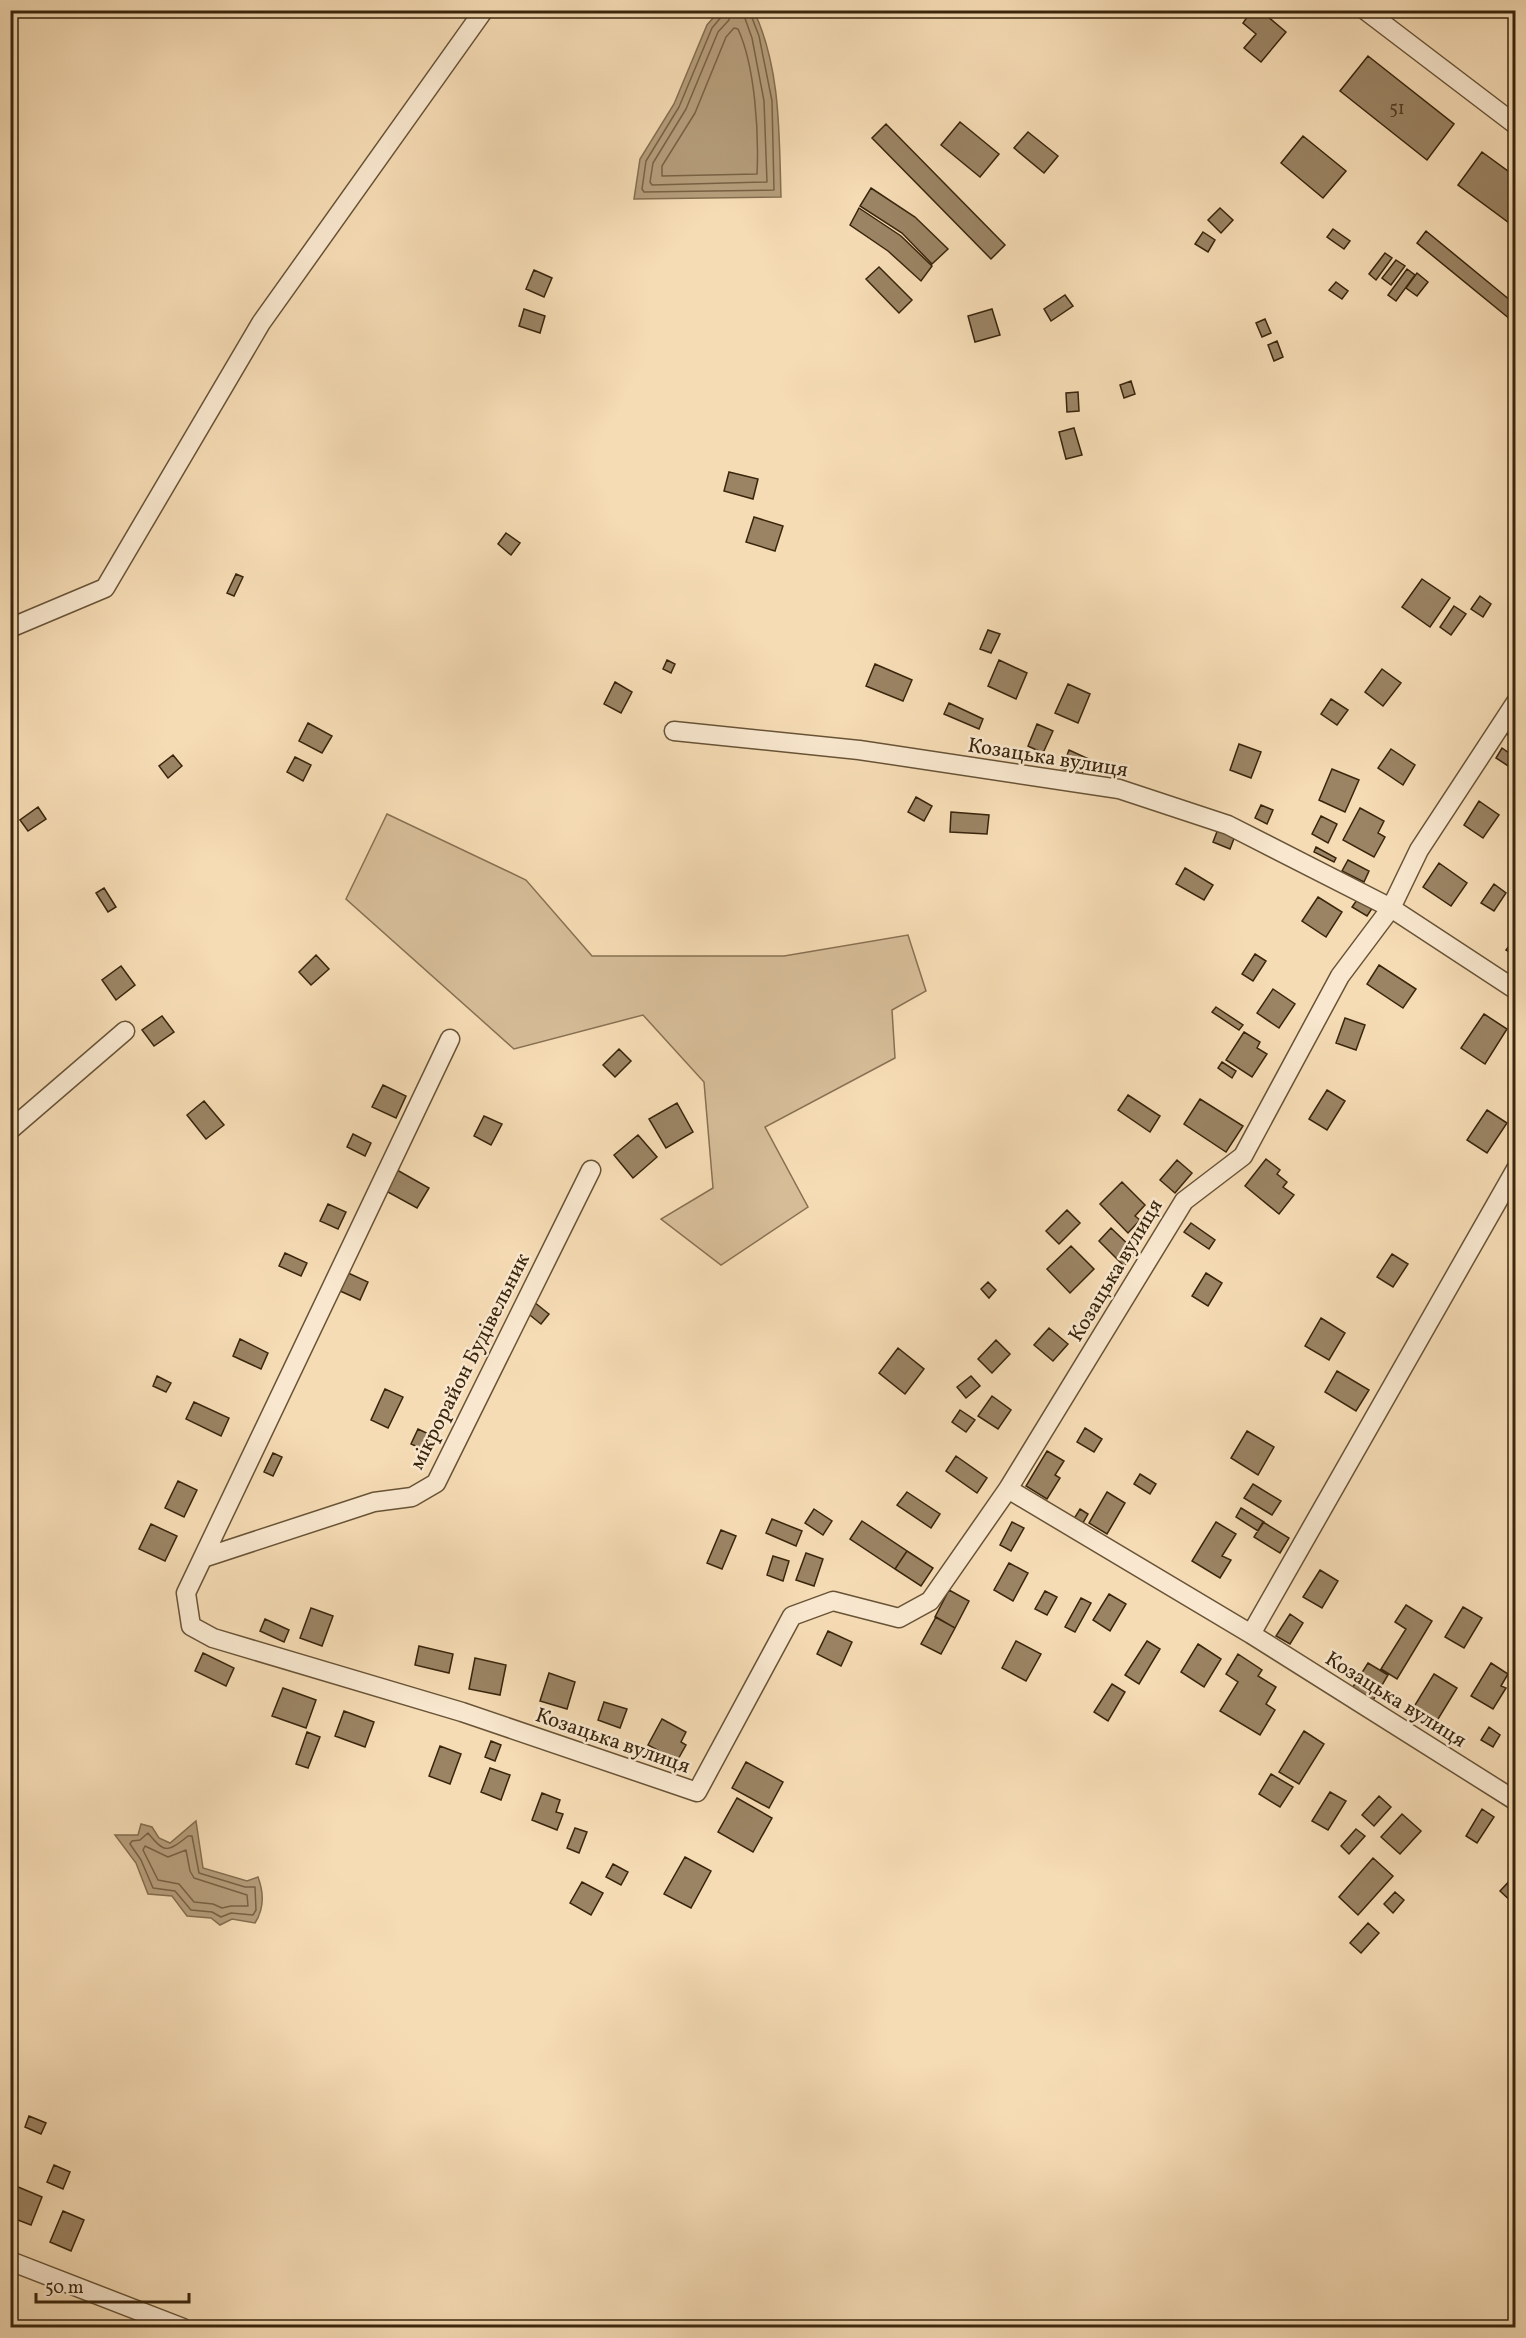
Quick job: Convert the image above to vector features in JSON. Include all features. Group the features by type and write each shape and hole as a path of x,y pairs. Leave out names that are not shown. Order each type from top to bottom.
{"street":[{"path":"10,628 105,588 261,323 484,10"},
{"path":"1365,10 1515,125"},
{"name":"Козацька вулиця","path":"203,1558 186,1593 191,1626 213,1638 462,1712 697,1792 792,1616 833,1601 899,1618 930,1601 1008,1489 1184,1201 1243,1156 1340,976 1391,908 1419,850 1515,702"},
{"name":"Козацька вулиця","path":"674,731 859,750 1119,789 1228,825 1391,908 1515,990"},
{"path":"10,1130 125,1031"},
{"path":"203,1558 450,1039"},
{"name":"мікрорайон Будівельник","path":"203,1558 375,1502 412,1497 436,1483 591,1170"},
{"path":"1251,1634 1515,1170"},
{"name":"Козацька вулиця","path":"1008,1489 1251,1634 1515,1801"},
{"path":"10,2261 183,2328"}],"shaded area":[{"path":"387,814 526,880 592,956 784,956 908,935 926,991 892,1010 895,1058 765,1127 808,1207 721,1265 661,1219 713,1188 704,1082 643,1015 514,1049 346,899"}],"water":[{"path":"719,11 754,11 763,33 777,102 781,197 634,199 640,159 674,104 707,25"},
{"path":"196,1821 203,1868 247,1881 258,1877 262,1901 255,1923 232,1919 220,1925 211,1918 187,1916 172,1896 148,1894 136,1863 115,1835 138,1835 141,1824 152,1827 159,1838 170,1843"}],"building":[{"path":"1252,10 1260,10 1286,32 1261,62 1244,48 1256,34 1243,23"},
{"path":"1368,56 1454,124 1427,160 1340,91"},
{"path":"960,122 999,154 980,177 941,145"},
{"path":"886,124 1005,245 991,259 872,138"},
{"path":"1028,132 1058,156 1044,173 1014,148"},
{"path":"1303,136 1346,171 1323,198 1281,163"},
{"path":"1482,152 1516,177 1516,228 1458,185"},
{"path":"871,188 915,217 948,249 932,264 902,233 860,206"},
{"path":"859,208 901,236 932,266 921,281 888,251 850,225"},
{"path":"1220,208 1233,220 1221,233 1208,220"},
{"path":"1333,229 1350,241 1344,249 1327,237"},
{"path":"1426,231 1516,305 1516,324 1417,243"},
{"path":"1203,232 1215,240 1208,252 1195,244"},
{"path":"1385,253 1392,258 1376,280 1369,274"},
{"path":"1396,260 1405,266 1391,285 1382,278"},
{"path":"879,267 912,300 899,313 866,279"},
{"path":"1407,269 1415,275 1396,301 1388,295"},
{"path":"534,270 552,278 544,297 526,289"},
{"path":"1417,273 1428,282 1417,296 1406,288"},
{"path":"1336,282 1348,291 1342,299 1329,290"},
{"path":"1065,295 1073,306 1051,321 1044,309"},
{"path":"524,309 545,316 540,333 519,326"},
{"path":"992,309 1000,335 975,342 968,316"},
{"path":"1265,319 1271,333 1262,337 1256,323"},
{"path":"1277,341 1283,357 1274,361 1268,345"},
{"path":"1131,381 1135,394 1124,398 1120,385"},
{"path":"1078,392 1079,411 1067,412 1066,393"},
{"path":"1074,428 1082,455 1066,459 1059,432"},
{"path":"729,472 758,479 753,499 724,491"},
{"path":"754,517 783,526 775,551 746,542"},
{"path":"506,533 520,543 511,555 498,544"},
{"path":"236,574 243,577 234,596 227,593"},
{"path":"1422,579 1450,598 1430,627 1402,607"},
{"path":"1480,596 1491,604 1483,617 1471,609"},
{"path":"1454,606 1466,614 1451,635 1440,627"},
{"path":"988,630 1000,634 991,653 980,649"},
{"path":"667,660 675,664 671,673 663,669"},
{"path":"999,660 1027,673 1016,699 988,686"},
{"path":"875,664 912,680 903,701 866,686"},
{"path":"1382,669 1401,683 1383,706 1365,692"},
{"path":"615,682 632,692 621,713 604,704"},
{"path":"1068,684 1090,694 1078,723 1055,713"},
{"path":"1331,699 1348,710 1337,725 1321,714"},
{"path":"949,703 983,719 979,729 944,714"},
{"path":"1516,715 1516,737 1514,739 1502,731"},
{"path":"308,723 332,736 322,753 299,741"},
{"path":"1037,724 1053,731 1043,753 1028,746"},
{"path":"1239,744 1261,752 1251,778 1230,770"},
{"path":"1502,748 1516,758 1516,771 1496,758"},
{"path":"1391,749 1415,765 1403,785 1378,768"},
{"path":"1069,750 1089,759 1081,776 1062,768"},
{"path":"173,755 182,766 168,778 159,766"},
{"path":"295,757 311,765 303,781 287,772"},
{"path":"1332,769 1359,780 1345,812 1319,800"},
{"path":"916,797 932,806 924,821 908,812"},
{"path":"1479,801 1499,815 1483,838 1464,825"},
{"path":"1261,805 1273,810 1267,824 1255,818"},
{"path":"38,807 46,819 28,831 20,820"},
{"path":"1360,808 1384,821 1378,833 1385,837 1374,857 1343,840"},
{"path":"951,812 989,815 987,834 950,832"},
{"path":"1321,816 1337,824 1328,843 1312,834"},
{"path":"1218,829 1235,836 1230,849 1213,842"},
{"path":"1316,847 1336,858 1334,862 1314,852"},
{"path":"1348,860 1369,871 1364,882 1342,871"},
{"path":"1439,863 1467,883 1451,906 1423,887"},
{"path":"1185,868 1213,885 1204,900 1176,884"},
{"path":"1494,884 1506,893 1494,911 1481,903"},
{"path":"104,888 116,907 108,912 96,893"},
{"path":"1318,897 1342,912 1326,937 1302,921"},
{"path":"1359,897 1373,907 1367,916 1352,907"},
{"path":"1516,937 1516,956 1506,950"},
{"path":"1255,954 1266,961 1253,981 1242,974"},
{"path":"316,955 329,969 311,985 299,972"},
{"path":"1379,965 1416,989 1403,1008 1367,984"},
{"path":"121,966 135,985 116,1000 102,980"},
{"path":"1273,989 1295,1004 1279,1028 1257,1013"},
{"path":"1216,1007 1243,1025 1239,1030 1212,1012"},
{"path":"1484,1014 1507,1029 1485,1064 1461,1048"},
{"path":"162,1016 174,1032 154,1046 142,1030"},
{"path":"1345,1018 1365,1025 1356,1050 1336,1043"},
{"path":"1244,1032 1260,1042 1257,1048 1267,1054 1252,1077 1226,1060"},
{"path":"619,1049 631,1061 615,1077 603,1065"},
{"path":"1222,1062 1236,1071 1232,1078 1218,1068"},
{"path":"383,1085 406,1096 396,1118 372,1107"},
{"path":"1327,1090 1345,1101 1327,1130 1309,1119"},
{"path":"1128,1095 1160,1116 1150,1132 1118,1110"},
{"path":"1200,1099 1243,1126 1226,1152 1184,1124"},
{"path":"204,1101 224,1125 206,1139 187,1115"},
{"path":"677,1103 693,1132 666,1148 649,1119"},
{"path":"1487,1110 1507,1123 1487,1153 1467,1140"},
{"path":"484,1116 502,1124 491,1145 474,1136"},
{"path":"353,1134 371,1143 365,1156 347,1147"},
{"path":"638,1135 657,1157 633,1178 614,1155"},
{"path":"1266,1159 1280,1170 1277,1174 1287,1182 1283,1187 1294,1195 1279,1214 1245,1186"},
{"path":"1177,1160 1192,1173 1175,1193 1160,1180"},
{"path":"397,1170 429,1188 417,1208 386,1191"},
{"path":"1122,1182 1145,1205 1135,1216 1140,1220 1128,1233 1100,1204"},
{"path":"328,1204 346,1212 338,1229 320,1221"},
{"path":"1067,1210 1080,1223 1059,1244 1046,1231"},
{"path":"1191,1223 1215,1240 1209,1249 1184,1232"},
{"path":"1111,1228 1137,1253 1124,1266 1099,1241"},
{"path":"1071,1246 1094,1269 1070,1293 1047,1269"},
{"path":"285,1253 307,1263 301,1276 279,1266"},
{"path":"1392,1254 1408,1264 1393,1287 1377,1277"},
{"path":"346,1272 368,1282 360,1300 338,1290"},
{"path":"1206,1273 1222,1283 1208,1306 1192,1296"},
{"path":"988,1282 996,1290 989,1298 981,1289"},
{"path":"534,1302 549,1314 541,1324 526,1312"},
{"path":"1321,1318 1345,1333 1329,1360 1305,1346"},
{"path":"1049,1328 1068,1344 1053,1361 1034,1345"},
{"path":"240,1339 268,1353 261,1369 233,1356"},
{"path":"996,1340 1010,1354 992,1373 978,1359"},
{"path":"898,1348 924,1369 905,1394 879,1373"},
{"path":"1337,1371 1369,1390 1356,1411 1325,1392"},
{"path":"157,1376 171,1383 166,1392 153,1386"},
{"path":"971,1376 980,1386 966,1398 957,1387"},
{"path":"385,1389 403,1397 388,1428 371,1420"},
{"path":"992,1396 1011,1410 998,1429 978,1416"},
{"path":"194,1402 229,1418 221,1436 186,1419"},
{"path":"960,1410 975,1420 966,1432 952,1422"},
{"path":"1085,1428 1102,1439 1094,1452 1077,1442"},
{"path":"418,1429 433,1436 426,1451 411,1444"},
{"path":"1247,1431 1274,1447 1258,1475 1231,1458"},
{"path":"1047,1451 1064,1461 1055,1475 1060,1478 1047,1499 1026,1486"},
{"path":"273,1453 282,1457 273,1476 264,1472"},
{"path":"956,1456 987,1478 977,1493 946,1471"},
{"path":"1140,1474 1156,1484 1150,1494 1134,1484"},
{"path":"178,1481 197,1490 184,1517 165,1508"},
{"path":"1253,1484 1281,1501 1272,1515 1244,1498"},
{"path":"907,1492 940,1514 931,1528 897,1505"},
{"path":"1107,1492 1125,1503 1107,1534 1089,1523"},
{"path":"1241,1508 1264,1522 1258,1531 1236,1517"},
{"path":"814,1509 832,1521 823,1535 805,1523"},
{"path":"1080,1509 1088,1514 1080,1528 1072,1522"},
{"path":"772,1519 802,1531 796,1546 766,1533"},
{"path":"862,1521 907,1551 895,1569 850,1539"},
{"path":"1012,1522 1024,1528 1011,1551 1000,1545"},
{"path":"1216,1522 1236,1534 1222,1556 1231,1560 1220,1578 1192,1561"},
{"path":"1263,1522 1289,1538 1280,1553 1254,1537"},
{"path":"151,1524 177,1536 165,1561 139,1549"},
{"path":"721,1530 736,1536 722,1569 707,1563"},
{"path":"907,1551 933,1568 921,1586 895,1569"},
{"path":"806,1553 823,1559 814,1586 796,1580"},
{"path":"773,1556 789,1561 783,1581 767,1575"},
{"path":"1009,1563 1028,1573 1013,1601 994,1590"},
{"path":"1320,1570 1338,1581 1322,1608 1303,1597"},
{"path":"949,1590 969,1601 955,1628 935,1617"},
{"path":"1045,1591 1057,1597 1047,1615 1035,1609"},
{"path":"1109,1594 1126,1604 1110,1631 1093,1620"},
{"path":"1081,1598 1091,1603 1075,1632 1065,1627"},
{"path":"1406,1605 1432,1621 1397,1679 1381,1669 1406,1629 1395,1622"},
{"path":"1463,1607 1482,1618 1464,1648 1445,1637"},
{"path":"311,1608 333,1616 322,1646 300,1638"},
{"path":"1290,1614 1303,1623 1290,1644 1276,1636"},
{"path":"936,1617 955,1628 941,1654 921,1644"},
{"path":"265,1619 289,1630 284,1642 260,1631"},
{"path":"828,1631 852,1642 841,1666 817,1654"},
{"path":"1016,1641 1041,1654 1026,1681 1002,1668"},
{"path":"1147,1641 1160,1649 1139,1684 1125,1675"},
{"path":"1198,1644 1221,1659 1204,1687 1181,1672"},
{"path":"419,1646 453,1654 449,1673 415,1665"},
{"path":"203,1653 234,1668 226,1686 195,1671"},
{"path":"1238,1654 1262,1670 1258,1676 1276,1687 1266,1704 1275,1710 1260,1735 1220,1711 1238,1682 1226,1674"},
{"path":"475,1658 506,1665 500,1695 469,1689"},
{"path":"1368,1663 1388,1675 1372,1702 1351,1690"},
{"path":"1491,1663 1508,1674 1501,1686 1506,1688 1493,1709 1471,1696"},
{"path":"549,1673 575,1682 567,1709 540,1701"},
{"path":"1434,1674 1457,1688 1435,1724 1412,1710"},
{"path":"1112,1684 1125,1692 1108,1721 1094,1712"},
{"path":"283,1688 316,1700 306,1728 272,1716"},
{"path":"604,1702 627,1709 620,1728 598,1720"},
{"path":"344,1711 374,1722 365,1747 335,1736"},
{"path":"662,1719 686,1732 681,1742 686,1745 677,1761 648,1745"},
{"path":"1489,1727 1500,1735 1493,1747 1481,1740"},
{"path":"1304,1731 1324,1744 1299,1784 1279,1772"},
{"path":"307,1732 320,1737 308,1768 296,1764"},
{"path":"491,1741 501,1745 495,1761 485,1757"},
{"path":"440,1746 461,1754 450,1784 429,1776"},
{"path":"746,1762 783,1782 769,1808 732,1788"},
{"path":"490,1768 510,1775 501,1800 481,1792"},
{"path":"1271,1774 1293,1787 1280,1807 1259,1794"},
{"path":"1330,1792 1346,1801 1328,1830 1312,1821"},
{"path":"542,1793 560,1800 556,1812 563,1814 557,1830 532,1820"},
{"path":"1379,1796 1391,1807 1374,1826 1362,1815"},
{"path":"737,1798 772,1818 753,1852 718,1832"},
{"path":"1482,1809 1494,1817 1477,1843 1466,1836"},
{"path":"1402,1814 1421,1831 1400,1854 1381,1837"},
{"path":"575,1828 587,1832 579,1853 567,1848"},
{"path":"1356,1829 1365,1836 1349,1854 1341,1846"},
{"path":"685,1857 711,1871 691,1908 664,1894"},
{"path":"1373,1858 1393,1876 1358,1915 1339,1897"},
{"path":"613,1864 628,1872 621,1885 606,1877"},
{"path":"1516,1874 1516,1904 1515,1905 1500,1891"},
{"path":"582,1882 603,1893 591,1915 570,1903"},
{"path":"1395,1892 1404,1900 1393,1913 1384,1904"},
{"path":"1368,1923 1379,1933 1361,1953 1350,1943"},
{"path":"29,2116 46,2123 41,2134 25,2127"},
{"path":"54,2165 70,2172 63,2189 47,2182"},
{"path":"11,2184 42,2197 31,2225 10,2217"},
{"path":"63,2211 84,2220 71,2251 50,2242"}]}
